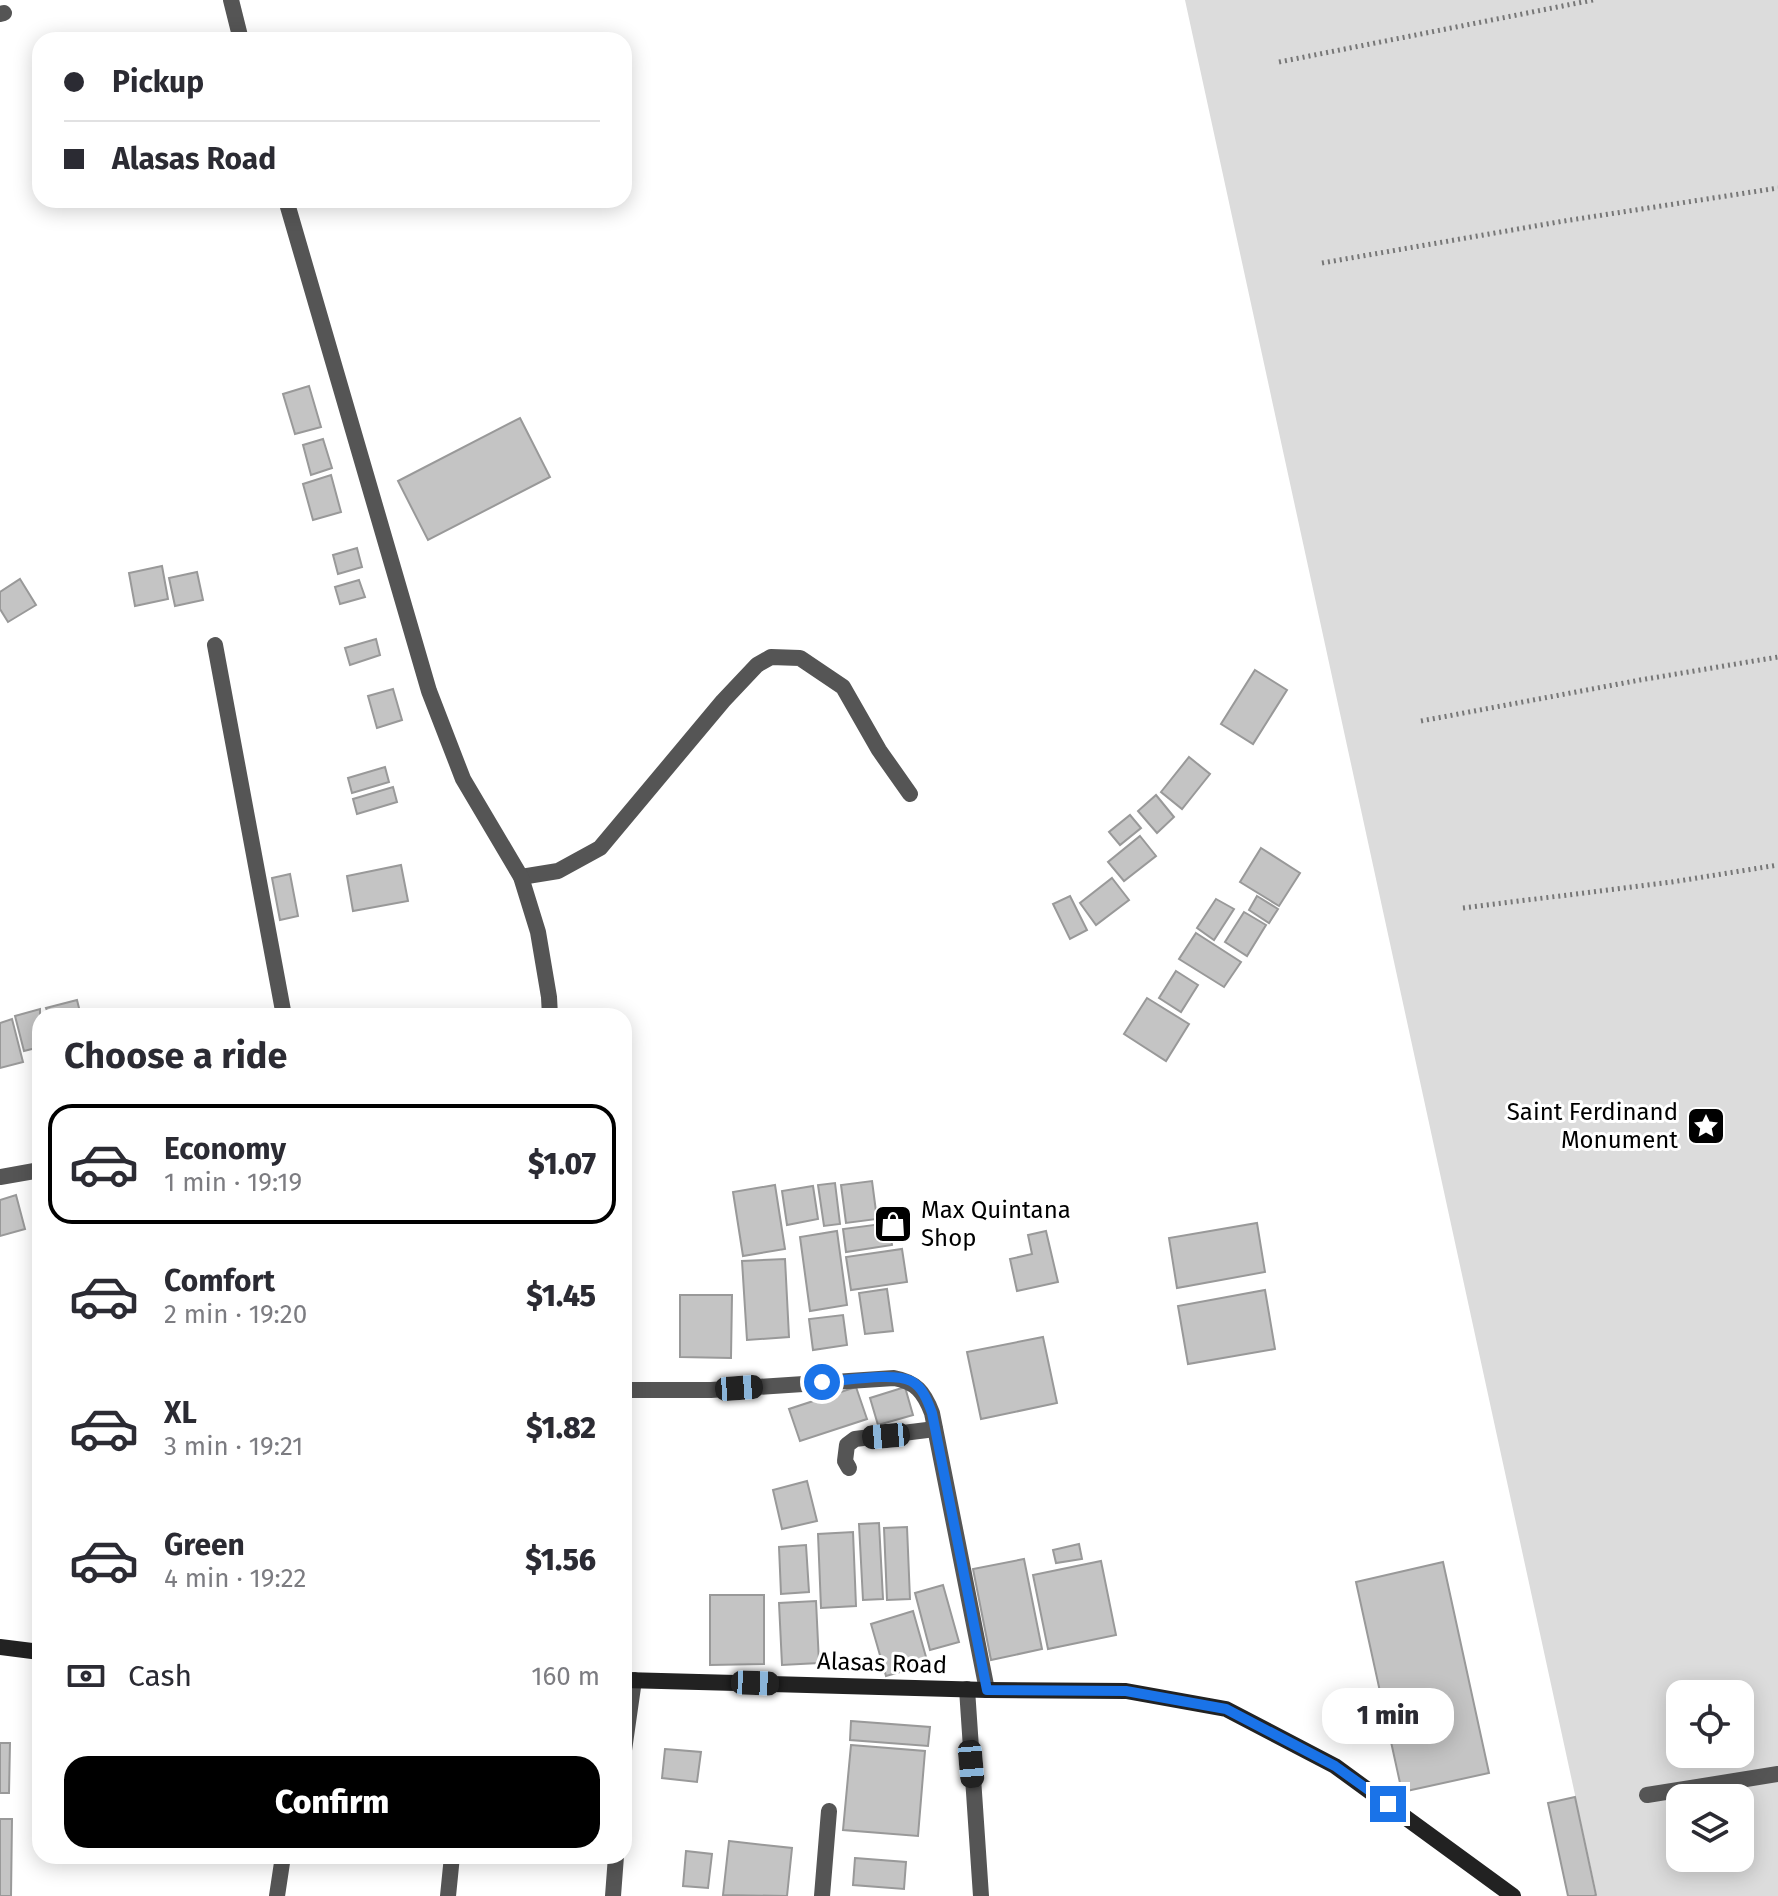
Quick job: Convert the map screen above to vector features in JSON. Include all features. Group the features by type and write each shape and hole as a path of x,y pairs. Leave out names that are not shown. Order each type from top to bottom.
{"street":[{"path":"231,0 239,32"},
{"path":"288,208 429,691 463,779 521,877 538,932 550,1008"},
{"path":"215,645 283,1008"},
{"path":"521,877 558,871 600,848 723,701 757,665 771,657 800,658 843,687 879,750 910,794"},
{"path":"0,1177 32,1171"},
{"path":"632,1390 711,1390 894,1378 912,1382 925,1396 935,1429 987,1690"},
{"path":"849,1468 845,1461 847,1445 855,1439 935,1429"},
{"path":"0,1647 32,1651"},
{"name":"Alasas Road","path":"632,1680 1126,1691 1226,1709 1335,1766 1513,1896"},
{"path":"967,1689 981,1896"},
{"path":"1647,1795 1778,1774"},
{"path":"822,1896 829,1811"},
{"path":"277,1896 282,1864"},
{"path":"448,1896 451,1864"},
{"path":"613,1896 615,1864"}],"path":[{"path":"1279,62 1593,0"},
{"path":"1322,263 1778,188"},
{"path":"1421,721 1778,657"},
{"path":"1463,908 1672,882 1778,865"}],"shaded area":[{"path":"1185,0 1778,0 1778,1896 1597,1896"}],"building":[{"path":"309,386 321,427 295,434 283,394"},
{"path":"520,418 550,477 428,540 398,481"},
{"path":"323,439 332,468 311,475 303,445"},
{"path":"331,475 341,512 313,520 303,484"},
{"path":"357,548 362,567 338,574 333,555"},
{"path":"162,566 168,599 135,606 129,573"},
{"path":"197,572 203,600 175,606 169,578"},
{"path":"20,579 36,605 8,622 0,609 0,592"},
{"path":"359,580 365,597 340,604 335,587"},
{"path":"376,639 380,655 350,665 345,648"},
{"path":"1255,670 1287,690 1253,744 1221,724"},
{"path":"393,689 402,720 377,728 368,696"},
{"path":"1189,757 1210,774 1182,809 1161,792"},
{"path":"385,767 389,782 352,793 348,778"},
{"path":"393,787 397,802 357,814 353,799"},
{"path":"1156,795 1174,817 1157,833 1138,811"},
{"path":"1130,815 1141,828 1120,845 1109,832"},
{"path":"1140,836 1156,856 1124,881 1108,862"},
{"path":"1261,848 1300,873 1279,906 1240,882"},
{"path":"401,865 408,901 353,911 347,876"},
{"path":"290,874 298,916 280,920 272,878"},
{"path":"1112,878 1129,900 1096,925 1080,903"},
{"path":"1070,896 1087,930 1070,939 1053,904"},
{"path":"1257,896 1278,909 1269,923 1249,910"},
{"path":"1216,899 1234,909 1214,940 1197,928"},
{"path":"1244,912 1266,925 1247,956 1225,942"},
{"path":"1196,933 1241,962 1224,987 1179,959"},
{"path":"1176,971 1198,985 1181,1012 1159,998"},
{"path":"1147,998 1189,1024 1166,1061 1124,1034"},
{"path":"77,1000 79,1008 46,1008"},
{"path":"32,1011 32,1049 24,1051 15,1016"},
{"path":"12,1019 23,1062 0,1068 0,1023"},
{"path":"872,1181 877,1219 846,1223 841,1185"},
{"path":"835,1183 840,1224 824,1226 818,1185"},
{"path":"775,1185 785,1249 743,1256 733,1192"},
{"path":"813,1186 818,1219 787,1225 782,1191"},
{"path":"16,1195 25,1229 0,1236 0,1200"},
{"path":"889,1223 892,1245 846,1252 843,1229"},
{"path":"1257,1223 1265,1272 1177,1288 1169,1238"},
{"path":"837,1231 847,1305 810,1311 800,1237"},
{"path":"1046,1231 1058,1282 1017,1291 1010,1259 1032,1254 1028,1235"},
{"path":"902,1249 907,1282 851,1290 846,1257"},
{"path":"785,1259 789,1337 747,1340 742,1261"},
{"path":"887,1289 893,1331 865,1334 859,1293"},
{"path":"1265,1290 1275,1349 1188,1364 1178,1306"},
{"path":"680,1295 732,1295 731,1358 680,1357"},
{"path":"843,1315 847,1345 813,1350 809,1319"},
{"path":"1043,1337 1057,1403 981,1419 967,1352"},
{"path":"856,1387 867,1419 800,1441 789,1409"},
{"path":"905,1387 913,1415 878,1425 870,1398"},
{"path":"807,1481 817,1521 782,1529 773,1490"},
{"path":"879,1523 883,1599 863,1600 859,1524"},
{"path":"907,1527 910,1599 887,1600 884,1528"},
{"path":"853,1532 856,1606 821,1608 818,1534"},
{"path":"1079,1544 1082,1559 1056,1563 1053,1550"},
{"path":"806,1545 809,1592 781,1594 779,1547"},
{"path":"1024,1559 1042,1649 991,1660 973,1569"},
{"path":"1101,1561 1116,1635 1048,1649 1033,1575"},
{"path":"1443,1562 1489,1773 1402,1792 1356,1582"},
{"path":"943,1585 959,1642 930,1650 915,1593"},
{"path":"710,1595 764,1595 764,1664 710,1665"},
{"path":"816,1601 819,1663 782,1665 779,1603"},
{"path":"913,1611 928,1664 886,1676 871,1624"},
{"path":"851,1721 930,1727 928,1746 850,1740"},
{"path":"0,1743 10,1743 9,1793 0,1793"},
{"path":"851,1745 925,1751 918,1836 843,1830"},
{"path":"665,1749 701,1752 697,1782 662,1778"},
{"path":"1575,1797 1594,1896 1568,1896 1548,1803"},
{"path":"0,1819 12,1819 11,1896 0,1896"},
{"path":"729,1841 792,1848 787,1896 723,1895"},
{"path":"686,1851 712,1854 708,1888 683,1886"},
{"path":"855,1858 906,1862 904,1889 853,1885"}],"place":[{"name":"Saint Ferdinand Monument","path":"1706,1126"},
{"name":"Max Quintana Shop","path":"893,1224"}],"route":[{"path":"822,1382 894,1378 912,1382 925,1396 932,1413 987,1690 1126,1691 1226,1709 1335,1766 1388,1804"}]}
